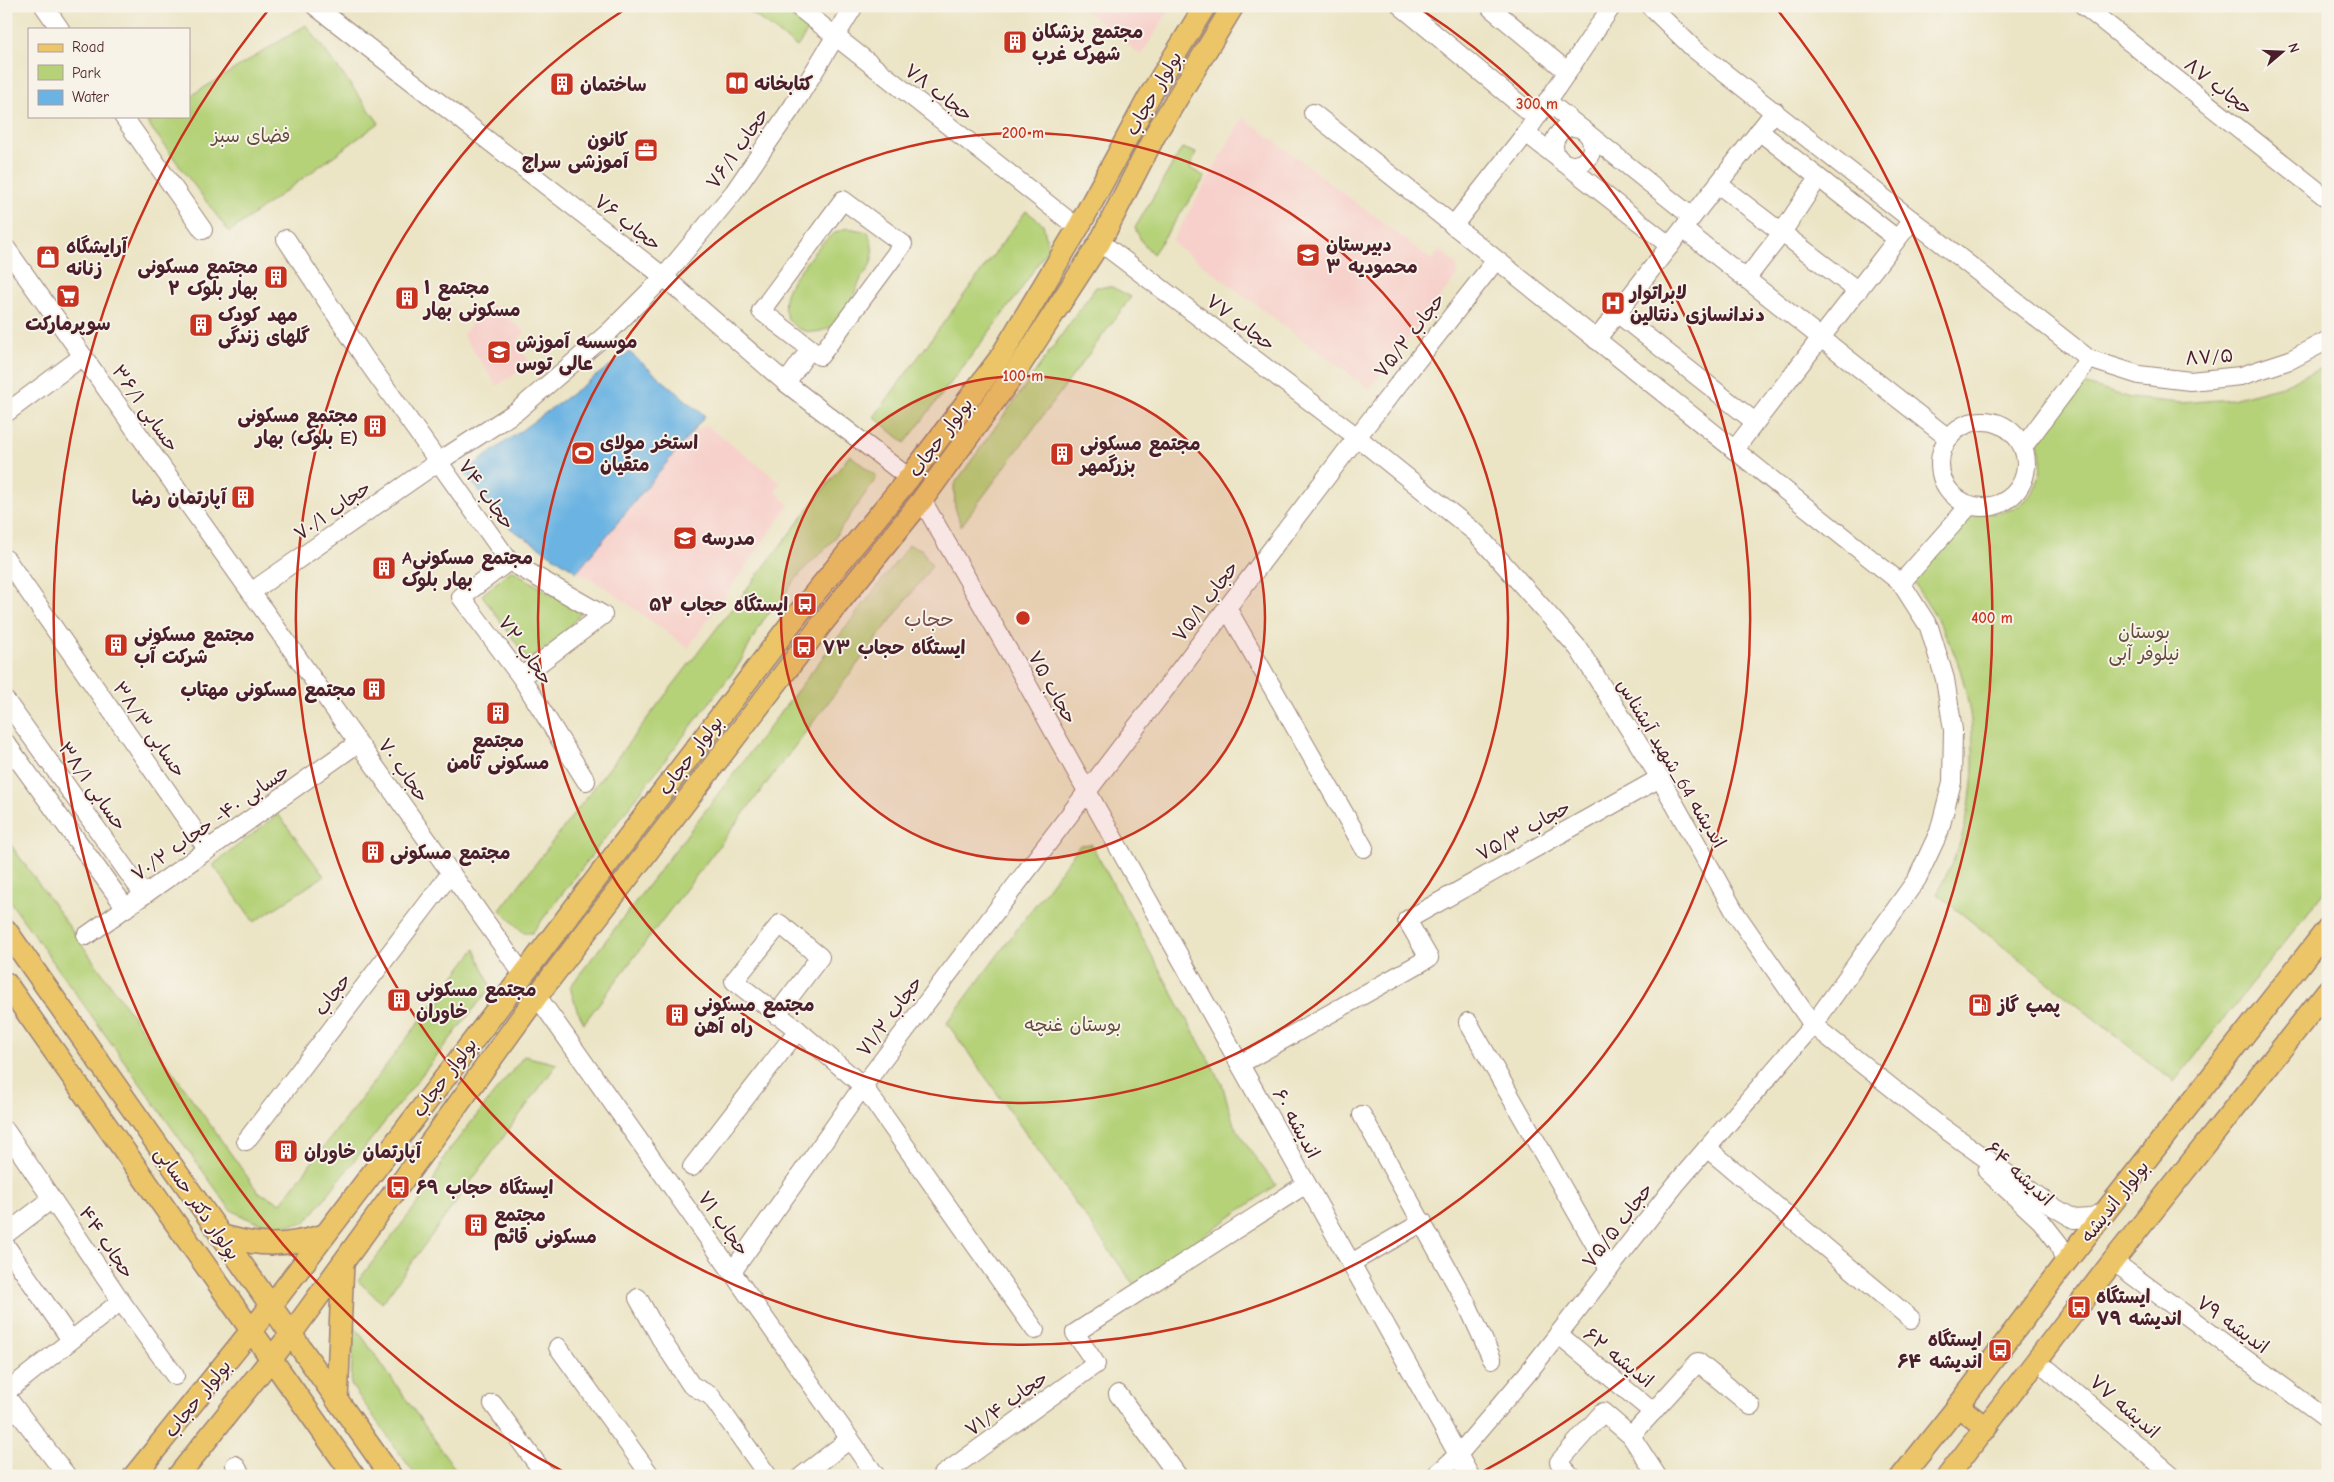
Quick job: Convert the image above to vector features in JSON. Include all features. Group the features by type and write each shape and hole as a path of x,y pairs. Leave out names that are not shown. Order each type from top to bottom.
{"main road":[{"name":"بولوار حجاب","path":"134,1476 271,1306 522,973 802,609 909,478 1000,358 1078,228 1149,98 1205,6"},
{"name":"بولوار حجاب","path":"178,1476 291,1334 537,996 821,625 922,500 1017,370 1100,242 1156,132 1233,6"},
{"path":"802,609 821,625"},
{"name":"بولوار اندیشه","path":"1902,1476 1958,1406 2065,1263 2328,928"},
{"name":"بولوار دکتر حسابی","path":"6,930 337,1401 392,1476"},
{"name":"بولوار دکتر حسابی","path":"6,984 354,1476"},
{"name":"بولوار اندیشه","path":"1948,1476 2113,1261 2328,990"},
{"path":"220,1234 246,1242 272,1245 299,1243 324,1236"},
{"path":"337,1401 343,1263"},
{"path":"1958,1406 1986,1428"}],"street":[{"path":"44,6 59,28"},
{"name":"حجاب ۷۶","path":"315,6 664,277 786,383 909,478"},
{"name":"حجاب ۷۸","path":"797,6 1078,228"},
{"name":"حجاب ۷۶/۱","path":"438,462 517,411 609,332 664,277 734,192 793,106 854,6"},
{"path":"1401,6 1535,117"},
{"path":"1650,6 1694,49 2089,359 2023,447"},
{"name":"حجاب ۸۷","path":"2084,6 2328,199"},
{"path":"1453,226 1526,133 1610,7"},
{"path":"1491,8 1568,72"},
{"path":"1547,102 1587,134 1688,223 1746,279 1948,438"},
{"path":"1596,340 1774,111"},
{"name":"حجاب ۷۵/۵","path":"1313,113 1901,583 1929,627 1944,679 1953,730 1952,782 1939,832 1917,879 1813,1025 1707,1148 1458,1455 1435,1476"},
{"path":"124,118 203,230"},
{"path":"1569,128 1582,130 1587,134 1592,144 1590,156 1586,160 1575,166 1564,163 1559,159 1554,147 1558,134 1569,128"},
{"path":"1759,131 1897,239"},
{"path":"1526,133 1670,246"},
{"path":"1746,279 1781,234 1818,178"},
{"path":"1718,184 1781,234 1858,290"},
{"path":"843,200 902,244 820,356 810,349 761,312 843,200"},
{"path":"1734,450 1912,220"},
{"name":"حجاب ۷۴","path":"286,239 364,357 509,561 603,615 521,678"},
{"name":"حجاب ۷۷","path":"1100,242 1357,437"},
{"name":"حسابی ۳۶/۱","path":"6,248 251,592"},
{"name":"حجاب ۷۵/۲","path":"1357,437 1496,260"},
{"path":"1617,313 1755,422"},
{"name":"۸۷/۵","path":"2089,359 2138,375 2190,381 2241,376 2290,360 2328,340"},
{"path":"786,383 810,349"},
{"path":"6,413 83,356"},
{"path":"1980,420 1997,422 2012,431 2023,447 2027,462 2025,478 2016,494 2002,504 1985,508 1969,506 1954,497 1943,483 1939,467 1942,449 1948,438 1965,424 1980,420"},
{"name":"حجاب ۷۵/۱","path":"1087,791 1357,437"},
{"name":"اندیشه 64_شهید آبشناس","path":"1357,437 1476,533 1578,648 1660,778 1736,914 1813,1025 1935,1122"},
{"name":"حجاب ۷۰/۱","path":"251,592 438,462"},
{"name":"حجاب ۷۵","path":"922,500 1087,791"},
{"path":"1901,583 1969,506"},
{"name":"حسابی ۳۸/۳","path":"6,559 208,850"},
{"name":"حجاب ۷۲","path":"509,561 461,597 521,678 586,781"},
{"name":"حجاب ۷۰","path":"251,592 522,973"},
{"path":"1227,608 1364,848"},
{"name":"حسابی ۳۸/۱","path":"6,701 144,895"},
{"path":"6,742 126,908"},
{"name":"حسابی ۴۰- حجاب ۷۰/۲","path":"86,936 358,743"},
{"name":"حجاب ۷۵/۳","path":"1240,1064 1429,958 1407,920 1660,778"},
{"name":"اندیشه ۶۰","path":"1087,791 1470,1476"},
{"name":"حجاب ۷۱/۲","path":"732,1272 863,1086 1087,791"},
{"name":"حجاب","path":"246,1141 451,873"},
{"path":"776,1015 820,957 780,924 734,981 776,1015 798,1030 863,1086 1035,1330"},
{"name":"حجاب ۷۱","path":"537,996 876,1476"},
{"path":"1468,1022 1609,1269"},
{"path":"692,1167 798,1030"},
{"path":"1362,1115 1468,1304 1492,1359"},
{"path":"1935,1122 2052,1206 2074,1219 2090,1218 2107,1210"},
{"name":"اندیشه ۶۴","path":"1935,1122 2041,1221 2059,1244 2065,1263"},
{"name":"حجاب ۴۴","path":"6,1131 121,1301 175,1376"},
{"path":"1707,1148 1911,1319"},
{"name":"حجاب ۷۱/۴","path":"942,1476 1096,1364 1075,1333 1306,1184"},
{"path":"6,1234 52,1199"},
{"path":"1351,1263 1423,1222"},
{"path":"6,1246 71,1340"},
{"name":"اندیشه ۷۹","path":"2113,1261 2328,1420"},
{"path":"638,1298 661,1339 692,1384 711,1396 768,1476"},
{"path":"67,1476 6,1394 121,1301"},
{"name":"اندیشه ۶۲","path":"1558,1334 1653,1412"},
{"path":"558,1347 652,1476"},
{"path":"1631,1436 1698,1362 1752,1406"},
{"name":"اندیشه ۷۷","path":"2049,1370 2173,1476"},
{"path":"1118,1394 1178,1476"},
{"path":"493,1404 546,1476"},
{"path":"1571,1476 1559,1462 1603,1412 1631,1436 1658,1476"},
{"path":"802,1476 850,1439"}],"shaded area":[{"path":"1080,6 1167,6 1170,9 1141,55"},
{"name":"دبیرستان محمودیه ۳","path":"1243,117 1432,260 1440,250 1456,264 1458,271 1455,278 1369,389 1172,242"},
{"name":"موسسه آموزش عالی توس","path":"488,302 525,332 517,341 530,364 497,386 463,335"},
{"name":"مدرسه","path":"706,425 780,482 776,492 789,505 688,648 606,588 577,572 691,433"}],"green space":[{"path":"742,6 780,6 809,29 797,47"},
{"name":"فضای سبز","path":"306,25 379,123 229,232 147,122 154,118 190,118 190,96"},
{"path":"1182,148 1196,153 1190,168 1205,177 1153,254 1142,242 1135,228"},
{"path":"1026,211 1043,224 1048,248 1018,294 905,443 874,417"},
{"path":"848,228 868,232 872,248 869,267 861,278 849,305 840,318 829,328 817,332 805,331 795,326 787,317 784,305 788,290 798,273 820,246 832,235"},
{"path":"1096,287 1112,287 1131,297 961,526 955,507 954,485"},
{"name":"بوستان نیلوفر آبی","path":"2328,365 2328,887 2174,1082 1937,894 1958,849 1965,826 1972,778 1972,729 1969,705 1952,648 1931,609 1913,582 1973,511 1990,513 2005,511 2019,505 2030,496 2037,484 2041,469 2040,454 2035,437 2080,383 2130,398 2181,403 2232,399 2282,386"},
{"path":"850,455 877,477 830,544 804,569 762,622 739,664 532,933 524,933 500,910"},
{"path":"909,545 921,549 932,566 584,1023 577,1010 570,987"},
{"path":"512,570 581,613 558,640 528,660 482,595"},
{"path":"278,814 324,876 254,922 213,865"},
{"path":"6,838 258,1192 281,1203 475,949 491,987 306,1222 276,1225 257,1222 230,1209 6,896"},
{"name":"بوستان غنچه","path":"1091,844 1222,1084 1234,1125 1251,1152 1276,1185 1134,1285 947,1023 1080,845"},
{"path":"524,1056 557,1064 382,1303 358,1281 431,1186 446,1154"},
{"path":"354,1325 460,1476 416,1476 351,1385"}],"water":[{"name":"استخر مولای متقیان","path":"629,352 705,416 577,572 510,528 464,472"}],"place":[{"name":"مجتمع پزشکان شهرک غرب","path":"1015,42"},
{"name":"کتابخانه","path":"737,83"},
{"name":"ساختمان","path":"562,84"},
{"name":"کانون آموزشی سراج","path":"646,150"},
{"name":"دبیرستان محمودیه ۳","path":"1308,255"},
{"name":"آرایشگاه زنانه","path":"48,257"},
{"name":"مجتمع مسکونی بهار بلوک ۲","path":"276,277"},
{"name":"سوپرمارکت","path":"68,296"},
{"name":"۱ مجتمع مسکونی بهار","path":"407,298"},
{"name":"لابراتوار دندانسازی دنتالین","path":"1613,303"},
{"name":"مهد کودک گلهای زندگی","path":"201,325"},
{"name":"موسسه آموزش عالی توس","path":"499,352"},
{"name":"مجتمع مسکونی بهار (بلوک E)","path":"375,426"},
{"name":"استخر مولای متقیان","path":"583,453"},
{"name":"مجتمع مسکونی بزرگمهر","path":"1062,454"},
{"name":"آپارتمان رضا","path":"243,497"},
{"name":"مدرسه","path":"685,538"},
{"name":"Aمجتمع مسکونی بهار بلوک","path":"384,568"},
{"name":"ایستگاه حجاب ۵۲","path":"805,604"},
{"name":"مجتمع مسکونی شرکت آب","path":"116,645"},
{"name":"ایستگاه حجاب ۷۳","path":"804,647"},
{"name":"مجتمع مسکونی مهتاب","path":"374,689"},
{"name":"مجتمع مسکونی ثامن","path":"498,713"},
{"name":"مجتمع مسکونی","path":"373,852"},
{"name":"مجتمع مسکونی خاوران","path":"399,1000"},
{"name":"پمپ گاز","path":"1980,1005"},
{"name":"مجتمع مسکونی راه آهن","path":"677,1015"},
{"name":"آپارتمان خاوران","path":"286,1151"},
{"name":"ایستگاه حجاب ۶۹","path":"398,1187"},
{"name":"مجتمع مسکونی قائم","path":"476,1225"},
{"name":"ایستگاه اندیشه ۷۹","path":"2079,1307"},
{"name":"ایستگاه اندیشه ۶۴","path":"2000,1350"}],"district":[{"name":"حجاب","path":"929,619"}]}
